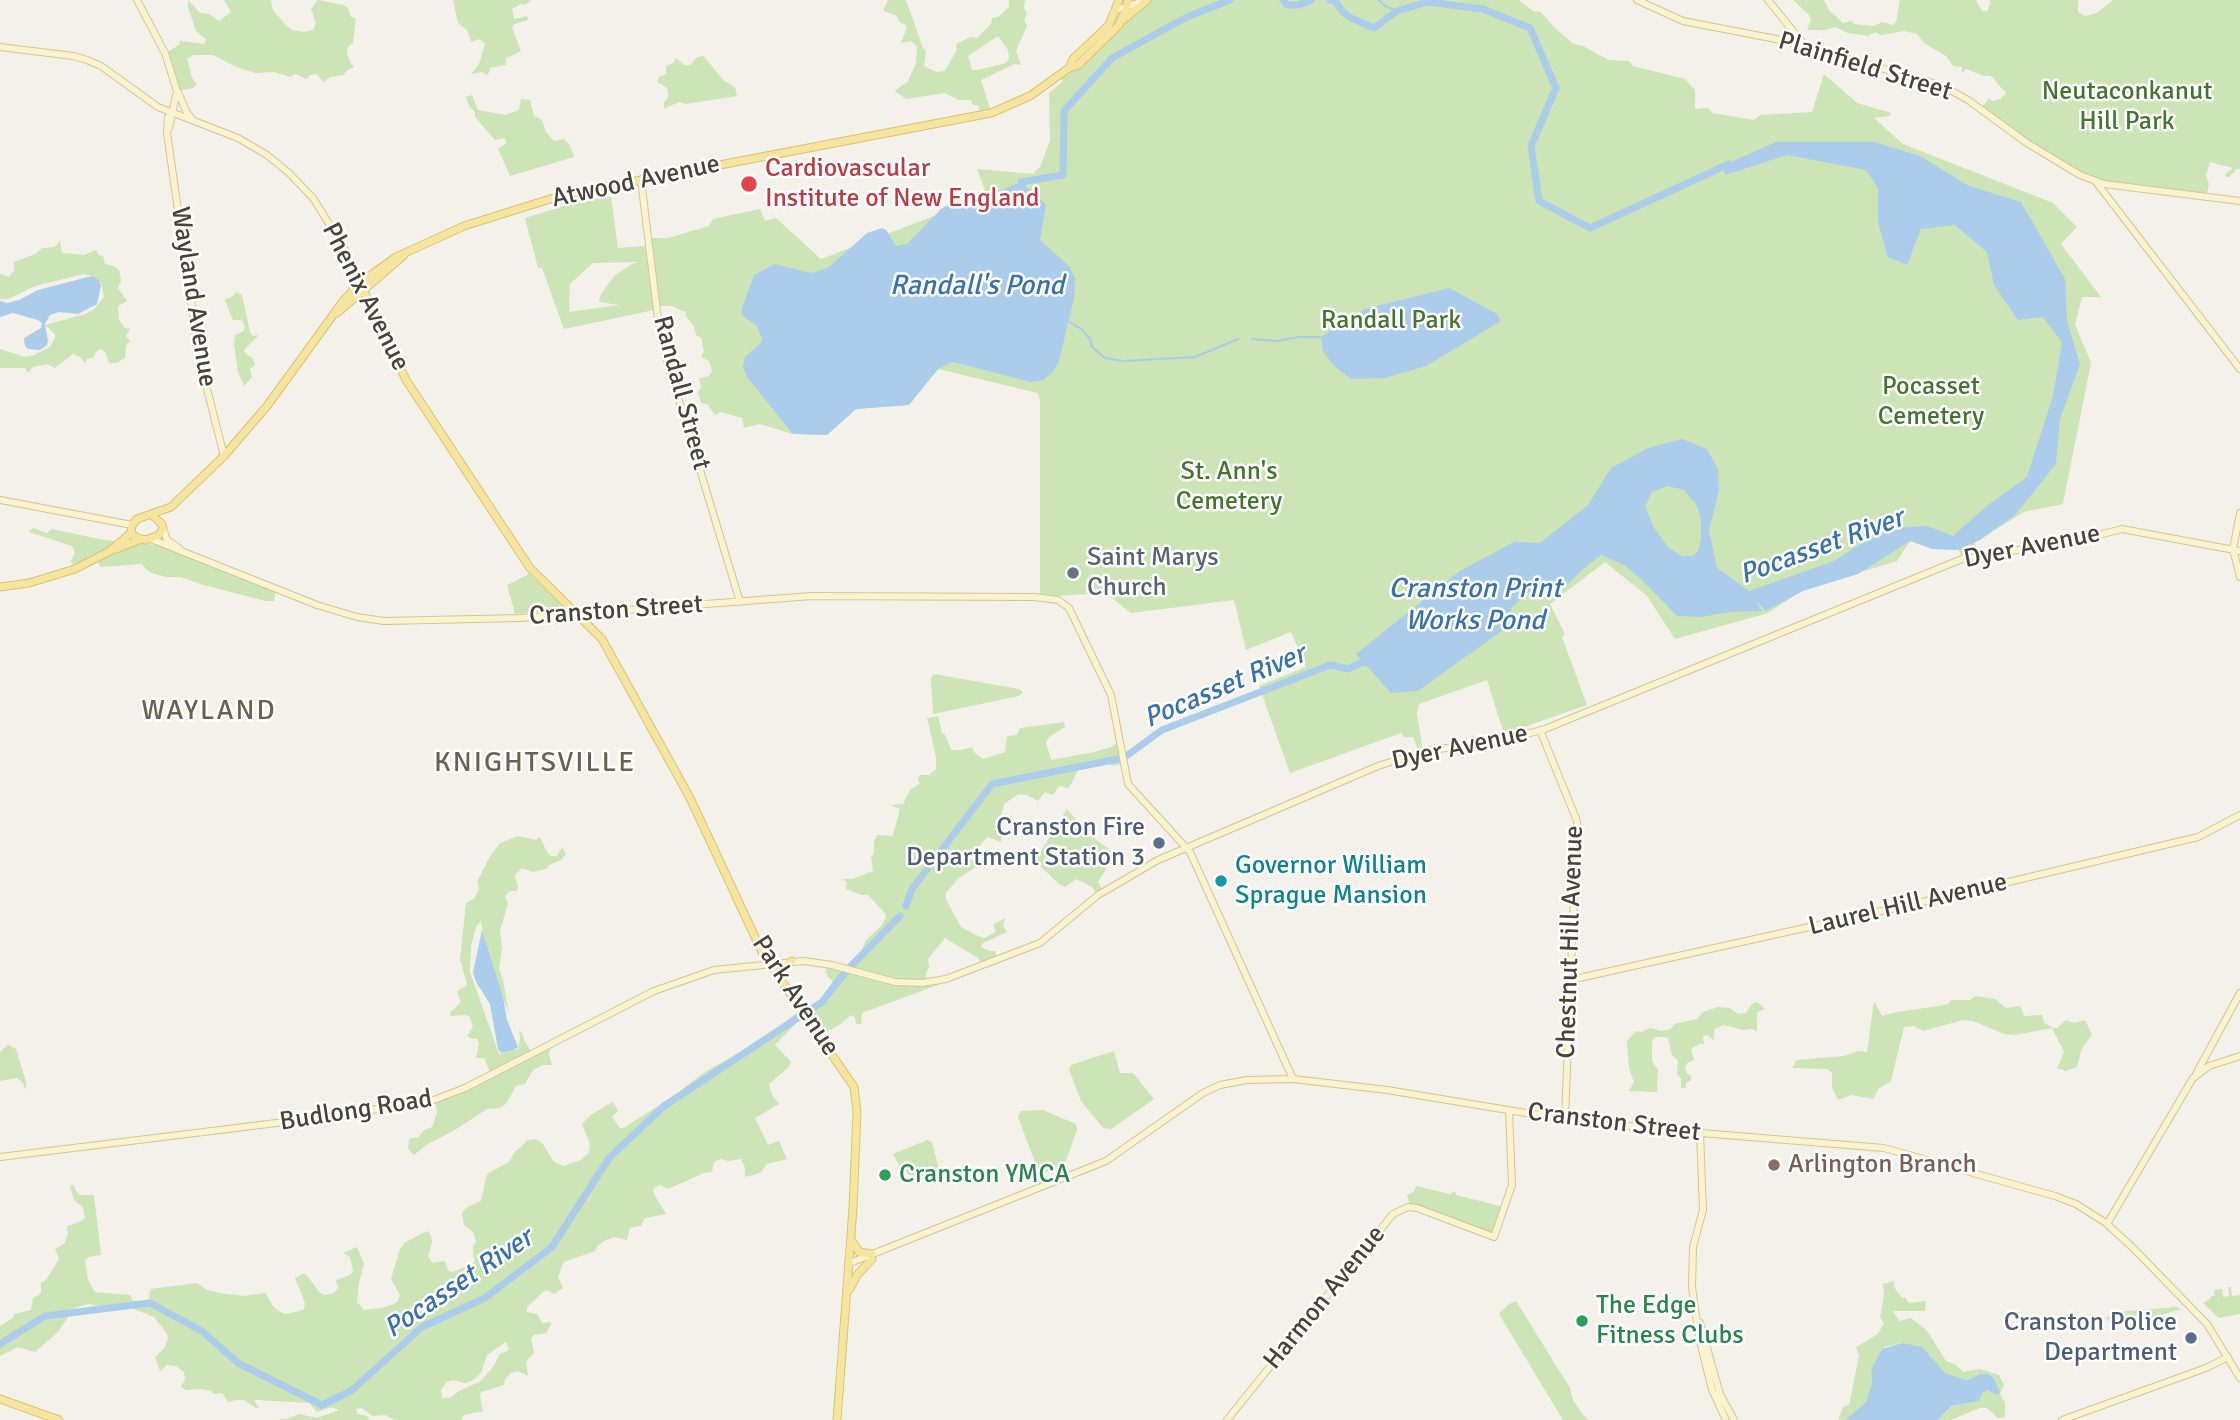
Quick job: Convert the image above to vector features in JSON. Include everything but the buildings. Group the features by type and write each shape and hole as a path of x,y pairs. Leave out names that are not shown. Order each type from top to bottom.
{"main road":[{"path":"137,0 165,53 177,91 193,120"},
{"name":"Atwood Avenue","path":"1069,68 1073,59 1109,25 1119,0"},
{"path":"1136,0 1145,0"},
{"path":"1116,10 1145,0"},
{"path":"1119,25 1145,0"},
{"name":"Plainfield Street","path":"1637,0 1656,11 1692,24 1806,47 1950,90 1968,100 2013,134 2080,175 2095,181 2112,186 2240,201"},
{"path":"1768,0 1806,47"},
{"name":"Atwood Avenue","path":"152,514 171,507 224,456 267,406 336,313 361,286 426,242 464,226 563,195 977,117 1010,106 1078,65 1119,25 1127,4"},
{"name":"Phenix Avenue","path":"0,47 87,60 100,66 158,107 238,138 267,155 289,173 313,198 349,257 394,358 437,429 530,568 577,614"},
{"name":"Wayland Avenue","path":"177,91 169,137 199,357 224,456"},
{"name":"Randall Street","path":"641,180 658,319 667,361 740,602"},
{"path":"2095,181 2240,369"},
{"path":"0,500 132,529 141,539"},
{"name":"Atwood Avenue","path":"162,526 171,507"},
{"path":"2240,513 2236,550 2240,577"},
{"path":"0,587 29,583 63,573 114,549 141,539 150,540 159,535 162,526 152,514 137,519 132,529 114,549"},
{"name":"Cranston Street","path":"162,526 167,540 184,551"},
{"name":"Dyer Avenue","path":"768,963 812,961 895,982 930,982 961,975 1044,940 1108,888 1187,847 1399,758 1435,749 1514,739 1540,730 1962,559 2080,540 2122,529 2236,550"},
{"name":"Cranston Street","path":"150,540 317,605 368,619 480,620 812,596 1034,597 1061,601 1069,608 1111,695 1123,770 1130,788 1187,847"},
{"name":"Park Avenue","path":"577,614 602,639 682,783 768,963 849,1077 856,1097 850,1263 837,1420"},
{"name":"Chestnut Hill Avenue","path":"1540,730 1577,821 1565,1118"},
{"name":"Laurel Hill Avenue","path":"1570,981 2197,837 2240,815"},
{"path":"1187,847 1293,1079"},
{"path":"781,982 782,969 792,961"},
{"name":"Budlong Road","path":"0,1157 317,1118 431,1101 459,1091 670,984 714,971 768,963"},
{"path":"2107,1224 2240,993"},
{"path":"2193,1078 2209,1066 2240,1056"},
{"name":"Cranston Street","path":"850,1263 1106,1161 1203,1093 1220,1085 1247,1080 1293,1079 1387,1090 1565,1118 1700,1133 1890,1149 2055,1196 2076,1204 2107,1224 2188,1303 2207,1324 2240,1378"},
{"name":"Harmon Avenue","path":"1227,1420 1393,1214 1408,1207 1494,1237 1512,1185 1509,1111"},
{"path":"1700,1133 1703,1210 1692,1259 1691,1279 1695,1309 1717,1403 1726,1420"},
{"path":"851,1239 859,1252 874,1255"},
{"path":"846,1296 857,1274 874,1255"},
{"path":"2062,1420 2206,1368 2228,1357"},
{"path":"1709,1365 1723,1401 1734,1420"},
{"path":"0,1399 41,1417 59,1420"}],"green space":[{"path":"188,0 200,13 209,14 219,21 231,12 224,0 271,0 273,10 287,26 292,30 304,32 313,30 316,23 311,9 318,0 343,5 348,8 350,16 356,18 353,43 348,47 347,53 354,67 344,75 330,77 323,82 317,74 306,79 295,74 290,77 274,72 255,73 213,55 194,55 187,58 192,78 197,84 193,88 177,91 165,54 180,44 180,41 203,44 207,40 196,31"},
{"path":"453,0 531,0 512,9 514,19 527,16 528,20 512,27 521,51 506,58 506,65 490,68 488,75 482,72 471,74 479,64 485,44 480,39 471,42 467,30 458,23"},
{"path":"888,0 906,0 926,51 924,66 937,72 945,71 957,50 956,44 971,37 977,38 991,24 992,18 998,17 1009,7 1009,0 1025,0 1024,8 1027,13 1024,20 1027,26 1016,51 1021,65 1014,64 981,80 991,112 982,116 978,105 973,105 971,100 958,100 945,93 906,99 895,91 908,81 916,63 917,46 911,41 901,43 906,25 900,22 896,15 883,11","holes":["998,36 1008,50 1009,58 1006,63 972,70 968,56"]},
{"name":"Randall Park","path":"1146,0 1519,0 1533,11 1541,12 1574,44 1609,60 1629,61 1633,66 1685,79 1695,90 1695,109 1705,108 1712,113 1754,120 1761,115 1812,112 1824,74 1857,103 1891,113 1889,116 1874,118 1903,144 2053,203 2077,227 2061,244 2101,297 2082,297 2075,324 2091,363 2063,504 2024,512 1975,542 1977,556 1963,559 1958,549 1910,541 1897,561 1804,589 1768,613 1675,639 1647,596 1605,562 1550,604 1565,634 1562,637 1587,705 1504,734 1487,680 1419,704 1417,714 1423,752 1419,753 1413,737 1404,737 1401,733 1290,773 1259,686 1306,667 1291,632 1246,650 1234,600 1131,613 1106,593 1040,597 1038,393 938,369 909,405 856,409 827,435 793,434 760,424 744,428 742,418 721,412 715,415 707,404 701,403 698,392 701,387 699,378 709,376 712,371 709,361 701,357 704,351 701,338 696,335 694,326 686,317 686,311 672,306 658,306 654,310 564,329 542,268 538,268 525,218 584,200 611,197 618,248 645,246 647,261 652,261 650,238 668,238 709,226 713,219 760,209 765,221 776,218 821,259 987,196 977,169 1033,174 1040,167 1050,141 1049,93 1063,81 1061,74","holes":["639,262 614,276 600,296 599,302 620,305 569,312 570,284 593,263"]},
{"name":"Neutaconkanut Hill Park","path":"1793,0 1824,0 1829,10 1843,23 1852,21 1854,24 1874,26 1882,22 1893,25 1896,22 1900,0 1976,0 1982,11 1987,11 1991,2 1989,0 2078,0 2078,12 2085,16 2097,13 2113,0 2240,0 2240,169 2226,177 2225,174 2233,168 2210,162 2206,175 2209,184 2206,198 2108,185 2074,172 1981,108 1989,98 1992,101 2000,99 2006,93 1991,76 1966,69 1962,73 1962,67 1953,66 1946,56 1924,43 1917,34 1904,31 1881,35 1875,32 1868,36 1848,33 1835,27 1807,30 1811,20 1809,15"},
{"path":"704,56 723,80 735,87 737,96 686,104 679,102 664,109 664,102 668,98 667,88 657,82 659,77 666,74 666,66 676,58 684,65 690,65 697,57"},
{"path":"472,95 478,110 506,115 519,110 521,99 530,100 534,116 542,120 546,132 554,141 564,139 570,145 574,157 510,176 498,149 506,143 505,138 495,140 475,117 466,97"},
{"path":"60,240 62,253 84,255 96,250 98,255 103,256 105,264 119,270 121,281 118,288 127,301 118,306 119,320 125,328 130,329 126,336 130,341 126,345 125,358 117,363 109,363 106,353 101,349 85,363 73,354 55,368 47,364 33,367 28,373 25,368 0,368 0,349 25,357 50,347 55,334 45,325 85,314 93,310 104,297 101,282 84,274 35,286 8,299 0,299 0,274 9,277 14,271 14,262 35,254 42,248 55,247"},
{"path":"236,292 242,295 250,332 253,336 259,335 243,351 253,359 255,365 250,369 252,377 244,386 238,372 234,344 235,335 244,331 245,327 242,320 233,320 225,300"},
{"path":"33,528 47,533 52,529 104,540 158,545 276,590 274,601 265,601 181,577 151,573 141,564 101,567 97,560 75,569 71,561 75,553 72,546 29,532"},
{"path":"529,574 563,606 561,610 515,614 507,585"},
{"path":"934,674 1019,689 1023,692 1019,696 933,714 931,678"},
{"path":"938,716 942,733 946,736 951,750 972,747 983,759 1005,752 1007,736 1017,735 1020,728 1064,722 1065,727 1046,742 1051,760 1094,752 1120,741 1123,764 1089,766 1078,770 1069,788 1059,786 1053,795 1045,792 1038,801 1019,794 1004,804 999,825 1001,842 987,837 969,858 981,867 974,868 958,879 946,893 946,899 961,927 978,936 984,938 996,932 993,925 1005,918 1003,926 1007,932 983,943 981,947 995,951 998,960 982,966 978,958 945,938 928,959 929,967 926,973 927,981 946,982 862,1013 861,1024 856,1024 855,1017 851,1015 838,1026 819,1035 804,1018 797,1022 775,1045 791,1062 788,1068 769,1084 772,1095 779,1104 755,1118 768,1145 779,1141 787,1159 767,1164 760,1173 745,1177 741,1159 721,1159 714,1162 712,1172 668,1189 660,1185 654,1188 653,1192 666,1214 645,1218 641,1226 630,1228 627,1240 614,1237 598,1245 595,1251 564,1262 558,1277 563,1288 554,1294 547,1290 543,1292 527,1307 527,1312 537,1314 542,1323 551,1322 546,1333 531,1338 534,1353 526,1362 528,1376 518,1371 511,1373 505,1379 504,1385 481,1392 483,1411 464,1415 461,1420 395,1420 385,1415 373,1416 361,1408 356,1409 357,1414 367,1416 370,1420 281,1420 279,1419 299,1414 317,1418 339,1410 331,1407 317,1412 309,1403 256,1400 254,1401 259,1408 256,1408 244,1400 228,1402 222,1393 214,1394 201,1389 185,1390 181,1386 185,1380 184,1372 176,1366 167,1365 160,1371 155,1357 165,1347 167,1334 154,1317 129,1307 118,1310 89,1304 74,1308 58,1332 35,1352 18,1347 0,1356 0,1326 13,1318 14,1314 31,1310 33,1298 41,1292 41,1283 46,1280 59,1259 55,1249 64,1244 68,1234 67,1226 85,1218 83,1208 74,1200 70,1186 74,1185 80,1195 94,1195 101,1255 88,1257 85,1261 88,1280 95,1292 130,1295 132,1300 139,1302 149,1299 150,1289 197,1283 207,1290 220,1293 245,1296 265,1293 279,1311 285,1314 300,1311 304,1309 305,1303 295,1278 305,1273 320,1293 334,1293 338,1288 336,1280 353,1272 350,1257 343,1253 357,1247 364,1264 357,1302 364,1310 380,1308 398,1301 400,1295 391,1279 400,1249 404,1243 427,1231 431,1235 428,1256 432,1263 444,1261 448,1271 453,1272 474,1263 474,1233 464,1225 462,1213 481,1201 487,1174 509,1162 528,1140 536,1139 543,1144 553,1161 563,1166 581,1160 589,1153 590,1144 582,1124 592,1114 613,1102 618,1111 612,1117 620,1128 623,1128 671,1098 706,1071 758,1043 800,1010 811,1005 819,1006 833,981 827,976 827,972 825,974 827,966 853,972 866,940 882,925 886,917 868,895 846,889 847,882 842,879 852,879 873,871 871,857 874,854 877,835 893,836 900,809 891,805 903,804 911,789 920,784 920,775 929,775 936,769 927,718","holes":["506,1342 509,1350 500,1354 481,1381 451,1397 442,1398 441,1390 447,1382 453,1380 465,1383 473,1380 481,1373 487,1355"]},
{"path":"1067,809 1090,835 1115,854 1098,882 1103,891 1098,895 1092,887 1076,879 1065,887 1059,884 1035,861"},
{"path":"518,836 536,840 540,837 551,856 557,856 562,847 566,854 546,869 533,872 522,868 515,875 518,888 505,896 508,904 500,930 502,947 499,969 509,1014 485,949 481,921 477,925 471,946 470,972 499,1054 518,1049 519,1030 532,1054 551,1045 549,1054 552,1065 543,1065 533,1070 525,1084 516,1086 506,1104 500,1108 487,1109 414,1155 408,1149 409,1139 419,1137 424,1130 432,1127 437,1112 435,1101 491,1075 484,1058 476,1058 479,1044 477,1038 467,1036 473,1027 470,1017 451,1016 450,1013 461,1002 457,991 467,985 460,959 466,903 475,898 479,888 477,882 500,843"},
{"path":"1976,996 1995,999 2006,1008 2020,1006 2024,1016 2042,1015 2044,1022 2052,1028 2015,1035 1963,1020 1923,1031 1914,1026 1904,1027 1891,1081 1878,1089 1873,1099 1851,1095 1838,1100 1832,1087 1832,1073 1827,1069 1792,1068 1797,1060 1867,1052 1874,1001 1882,1016 1948,1004 1952,1000 1970,1000"},
{"path":"1757,1002 1765,1009 1757,1012 1757,1032 1724,1025 1714,1029 1714,1040 1707,1035 1703,1036 1704,1044 1691,1049 1694,1060 1687,1063 1685,1068 1691,1076 1686,1088 1681,1088 1681,1079 1677,1074 1678,1061 1672,1055 1668,1038 1656,1037 1652,1041 1652,1061 1658,1070 1657,1092 1629,1091 1634,1082 1629,1068 1627,1041 1636,1031 1650,1028 1662,1031 1671,1029 1674,1024 1697,1019 1703,1012 1718,1007 1730,1008 1738,1014 1746,1013 1752,1004"},
{"path":"2066,1020 2074,1023 2085,1020 2092,1035 2082,1048 2077,1067 2066,1071 2057,1068 2064,1052 2052,1028 2057,1028"},
{"path":"8,1045 16,1049 26,1090 17,1078 0,1081 0,1052"},
{"path":"1114,1051 1120,1073 1133,1073 1154,1099 1111,1129 1103,1128 1081,1101 1069,1069 1071,1065"},
{"path":"1043,1110 1076,1124 1077,1130 1064,1166 1043,1173 1038,1170 1018,1117 1021,1111"},
{"path":"927,1140 932,1142 941,1176 921,1179 912,1177 901,1168 893,1154"},
{"path":"1416,1186 1450,1194 1455,1191 1456,1195 1504,1207 1495,1236 1410,1207 1407,1195 1414,1192"},
{"path":"1894,1281 1894,1287 1909,1303 1926,1301 1925,1311 1893,1311 1899,1321 1911,1318 1927,1331 1946,1361 1963,1372 1980,1369 1999,1375 2004,1385 2000,1394 2005,1403 2005,1417 1998,1418 1987,1408 1980,1408 1950,1420 1937,1420 1953,1406 1979,1401 1982,1393 1988,1390 1980,1374 1967,1380 1945,1373 1930,1355 1902,1343 1884,1347 1871,1370 1872,1383 1866,1402 1845,1420 1838,1420 1843,1407 1849,1405 1859,1356 1856,1347 1878,1334 1884,1323 1880,1317 1883,1284"},
{"path":"2228,1287 2231,1287 2232,1296 2240,1295 2240,1314 2219,1318 2203,1303 2215,1296 2214,1290 2222,1289 2223,1297 2229,1296"},
{"path":"1516,1301 1570,1388 1573,1400 1589,1420 1563,1420 1499,1314"},
{"path":"2176,1307 2181,1309 2152,1318 2109,1321 2106,1318 2117,1312"}],"water":[{"name":"Cranston Print Works Pond","path":"1776,142 1874,142 1920,156 1969,186 2021,202 2065,279 2067,321 2080,364 2060,419 2056,464 2015,515 1980,540 1957,550 1932,549 1910,541 1858,574 1803,591 1766,611 1755,600 1762,611 1730,612 1701,617 1677,616 1624,565 1601,555 1566,586 1549,591 1529,592 1512,607 1507,627 1418,691 1391,693 1356,654 1460,571 1514,542 1540,543 1588,505 1611,468 1648,448 1682,439 1707,449 1718,469 1719,491 1709,530 1717,568 1749,591 1834,561 1862,543 1897,528 1927,526 1953,536 1988,505 2027,477 2053,396 2062,342 2043,317 2018,320 1994,285 1987,252 1955,225 1921,229 1907,265 1888,257 1878,222 1878,188 1866,170 1787,155 1725,175 1722,166","holes":["1668,486 1684,490 1696,504 1701,518 1701,540 1698,551 1693,556 1682,556 1669,548 1654,528 1645,506 1652,492"]},
{"name":"Randall's Pond","path":"1021,182 1046,205 1040,240 1070,267 1075,278 1074,298 1059,361 1052,373 1043,380 1031,382 953,362 938,369 909,405 856,409 827,435 793,434 747,377 743,367 745,357 762,339 757,326 744,317 741,311 754,275 775,264 811,273 821,270 829,267 867,233 882,228 896,246 907,244 948,205 988,196"},
{"path":"92,276 99,280 101,285 97,304 78,314 59,312 50,315 45,324 47,345 40,350 28,349 24,338 41,328 42,323 13,313 0,317 0,301 7,303 19,300 38,290"},
{"path":"1449,288 1497,314 1501,321 1426,366 1385,378 1351,379 1335,367 1323,351 1321,337 1365,309"},
{"path":"482,930 503,997 507,1020 518,1047 501,1053 490,1004 473,972"},
{"path":"1902,1343 1922,1347 1945,1373 1967,1380 1987,1374 1994,1378 2000,1393 1996,1395 1988,1390 1982,1393 1979,1401 1952,1406 1937,1420 1845,1420 1866,1402 1872,1383 1871,1370 1882,1349"}],"waterway":[{"name":"Pocasset River","path":"1021,182 1063,175 1064,111 1112,58 1187,17 1230,0"},
{"name":"Pocasset River","path":"1283,0 1287,5 1299,5 1311,0"},
{"name":"Pocasset River","path":"1330,0 1335,1 1351,18 1374,28 1397,11 1428,2 1483,9 1530,28 1556,88 1531,146 1539,201 1590,228 1729,164"},
{"path":"1379,0 1397,11"},
{"path":"1068,321 1081,329 1090,339 1092,347 1105,358 1123,361 1195,357 1238,339"},
{"path":"1252,339 1275,341 1321,337"},
{"name":"Pocasset River","path":"1125,757 1162,730 1330,665 1348,669 1370,661"},
{"name":"Pocasset River","path":"906,906 912,889 992,784 1118,759"},
{"name":"Pocasset River","path":"0,1344 45,1316 150,1303 202,1331 238,1363 322,1405 351,1391 422,1327 485,1298 552,1247 609,1158 664,1106 822,1002 847,970 900,916"}],"place":[{"name":"Cardiovascular Institute of New England","path":"749,184"},
{"name":"Saint Marys Church","path":"1073,573"},
{"name":"Cranston Fire Department Station 3","path":"1159,843"},
{"name":"Governor William Sprague Mansion","path":"1221,881"},
{"name":"Arlington Branch","path":"1774,1165"},
{"name":"Cranston YMCA","path":"885,1175"},
{"name":"The Edge Fitness Clubs","path":"1582,1321"},
{"name":"Cranston Police Department","path":"2191,1338"}],"district":[{"name":"WAYLAND","path":"209,712"},
{"name":"KNIGHTSVILLE","path":"535,764"}],"park label":[{"name":"Pocasset Cemetery","path":"1931,402"},
{"name":"St. Ann's Cemetery","path":"1229,487"}]}
